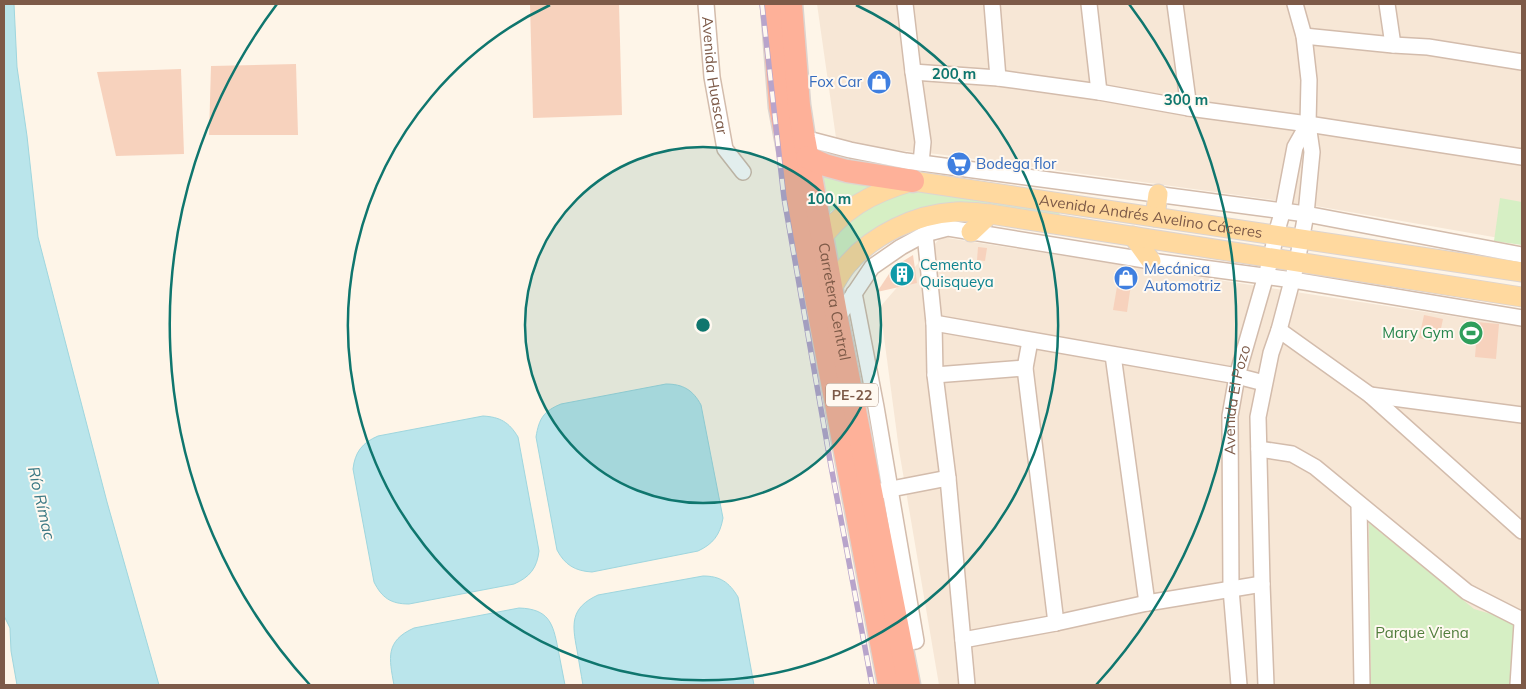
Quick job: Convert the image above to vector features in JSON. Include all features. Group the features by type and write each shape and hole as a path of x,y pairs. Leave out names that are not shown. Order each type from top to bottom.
{"highway":[{"name":"Carretera Central","path":"772,4 780,107 808,259 851,433 881,491 901,643 909,685"},
{"name":"Carretera Central","path":"791,4 799,105 838,319 851,433 890,685"},
{"path":"806,147 826,165 848,171 917,172"}],"main road":[{"name":"Avenida Andrés Avelino Cáceres","path":"808,259 822,237 842,216 864,200 917,172 1069,204 1522,272"},
{"path":"1155,217 1158,194"},
{"path":"1069,204 1065,212 1065,220 1069,226"},
{"name":"Avenida Andrés Avelino Cáceres","path":"832,288 847,265 862,250 886,234 908,222 927,216 956,211 990,214 1133,236 1268,267 1429,283 1522,297"},
{"path":"971,232 990,214"},
{"path":"1133,236 1151,261"},
{"path":"1429,283 1436,278 1438,268 1434,259"}],"street":[{"name":"Avenida Huascar","path":"706,4 712,76 725,149 743,172"},
{"path":"905,4 912,72 923,142 917,172 1158,194 1283,210 1522,255"},
{"path":"992,4 998,78"},
{"path":"1089,4 1099,92"},
{"path":"1175,4 1189,108"},
{"name":"Avenida El Pozo","path":"1266,685 1258,417 1271,353 1279,330 1302,239 1312,152 1308,124 1309,80 1304,36 1295,4"},
{"path":"1387,4 1393,45"},
{"path":"1304,36 1428,47 1522,62"},
{"path":"912,72 998,78 1099,92 1189,108 1522,157"},
{"name":"Avenida El Pozo","path":"1239,685 1231,588 1230,416 1236,376 1283,210 1295,146 1308,124"},
{"path":"838,319 872,267 901,247 925,234 948,228 1151,261 1268,267"},
{"path":"925,234 934,323 935,375 948,478 967,685"},
{"path":"1295,271 1522,318"},
{"path":"854,293 881,491 948,478"},
{"path":"934,323 1113,356 1236,376 1264,383"},
{"path":"1279,330 1370,395 1522,531"},
{"path":"1030,340 1025,368 1056,623"},
{"path":"1113,356 1147,603"},
{"path":"935,375 1025,368"},
{"path":"1370,395 1522,415"},
{"path":"1259,449 1292,454 1315,467 1467,592 1522,622 1518,685"},
{"path":"1359,504 1362,685"},
{"path":"963,640 1056,623 1147,603 1262,584"}],"shaded area":[{"path":"817,4 1522,4 1522,242 1310,205 937,154 837,145"},
{"path":"941,237 1522,327 1522,685 939,685 899,450 880,307"}],"green space":[{"path":"822,172 883,182 853,197 829,213"},
{"path":"920,187 1060,210 1059,218 962,206 838,264 833,234 869,201"},
{"path":"1500,198 1522,202 1522,245 1494,241"},
{"name":"Parque Viena","path":"1369,523 1474,609 1518,622 1511,685 1371,685"}],"water":[{"name":"Río Rímac","path":"4,4 14,4 17,67 38,237 107,502 159,685 17,685 11,651 10,628 4,616"},
{"path":"666,384 678,385 687,389 695,395 701,405 723,518 718,534 712,542 698,551 592,572 576,569 563,560 557,550 536,437 541,420 550,409 561,404"},
{"path":"483,416 504,421 518,437 539,551 532,571 514,584 409,604 397,603 388,599 380,592 374,582 353,469 360,449 378,436"},
{"path":"703,576 714,577 724,581 738,597 754,685 583,685 574,632 575,618 582,605 598,595"},
{"path":"519,608 537,611 548,619 554,632 565,685 394,685 390,659 391,651 398,639 405,633 414,628"}],"building":[{"path":"530,4 619,4 622,115 533,118"},
{"path":"296,64 298,135 209,135 211,66"},
{"path":"181,69 184,154 116,156 97,72"},
{"path":"978,247 987,248 985,261 977,260"},
{"name":"Cemento Quisqueya","path":"913,255 917,283 877,292 891,271"},
{"path":"1120,269 1133,271 1127,312 1113,310"},
{"path":"1424,315 1443,319 1438,342 1419,338"},
{"path":"1466,321 1499,324 1496,359 1475,357 1476,344 1464,343"}],"railway":[{"path":"762,4 784,198 872,685"}],"place":[{"name":"Fox Car","path":"879,82"},
{"name":"Bodega flor","path":"959,164"},
{"name":"Cemento Quisqueya","path":"902,274"},
{"name":"Mecánica Automotriz","path":"1126,278"},
{"name":"Mary Gym","path":"1471,333"}]}
